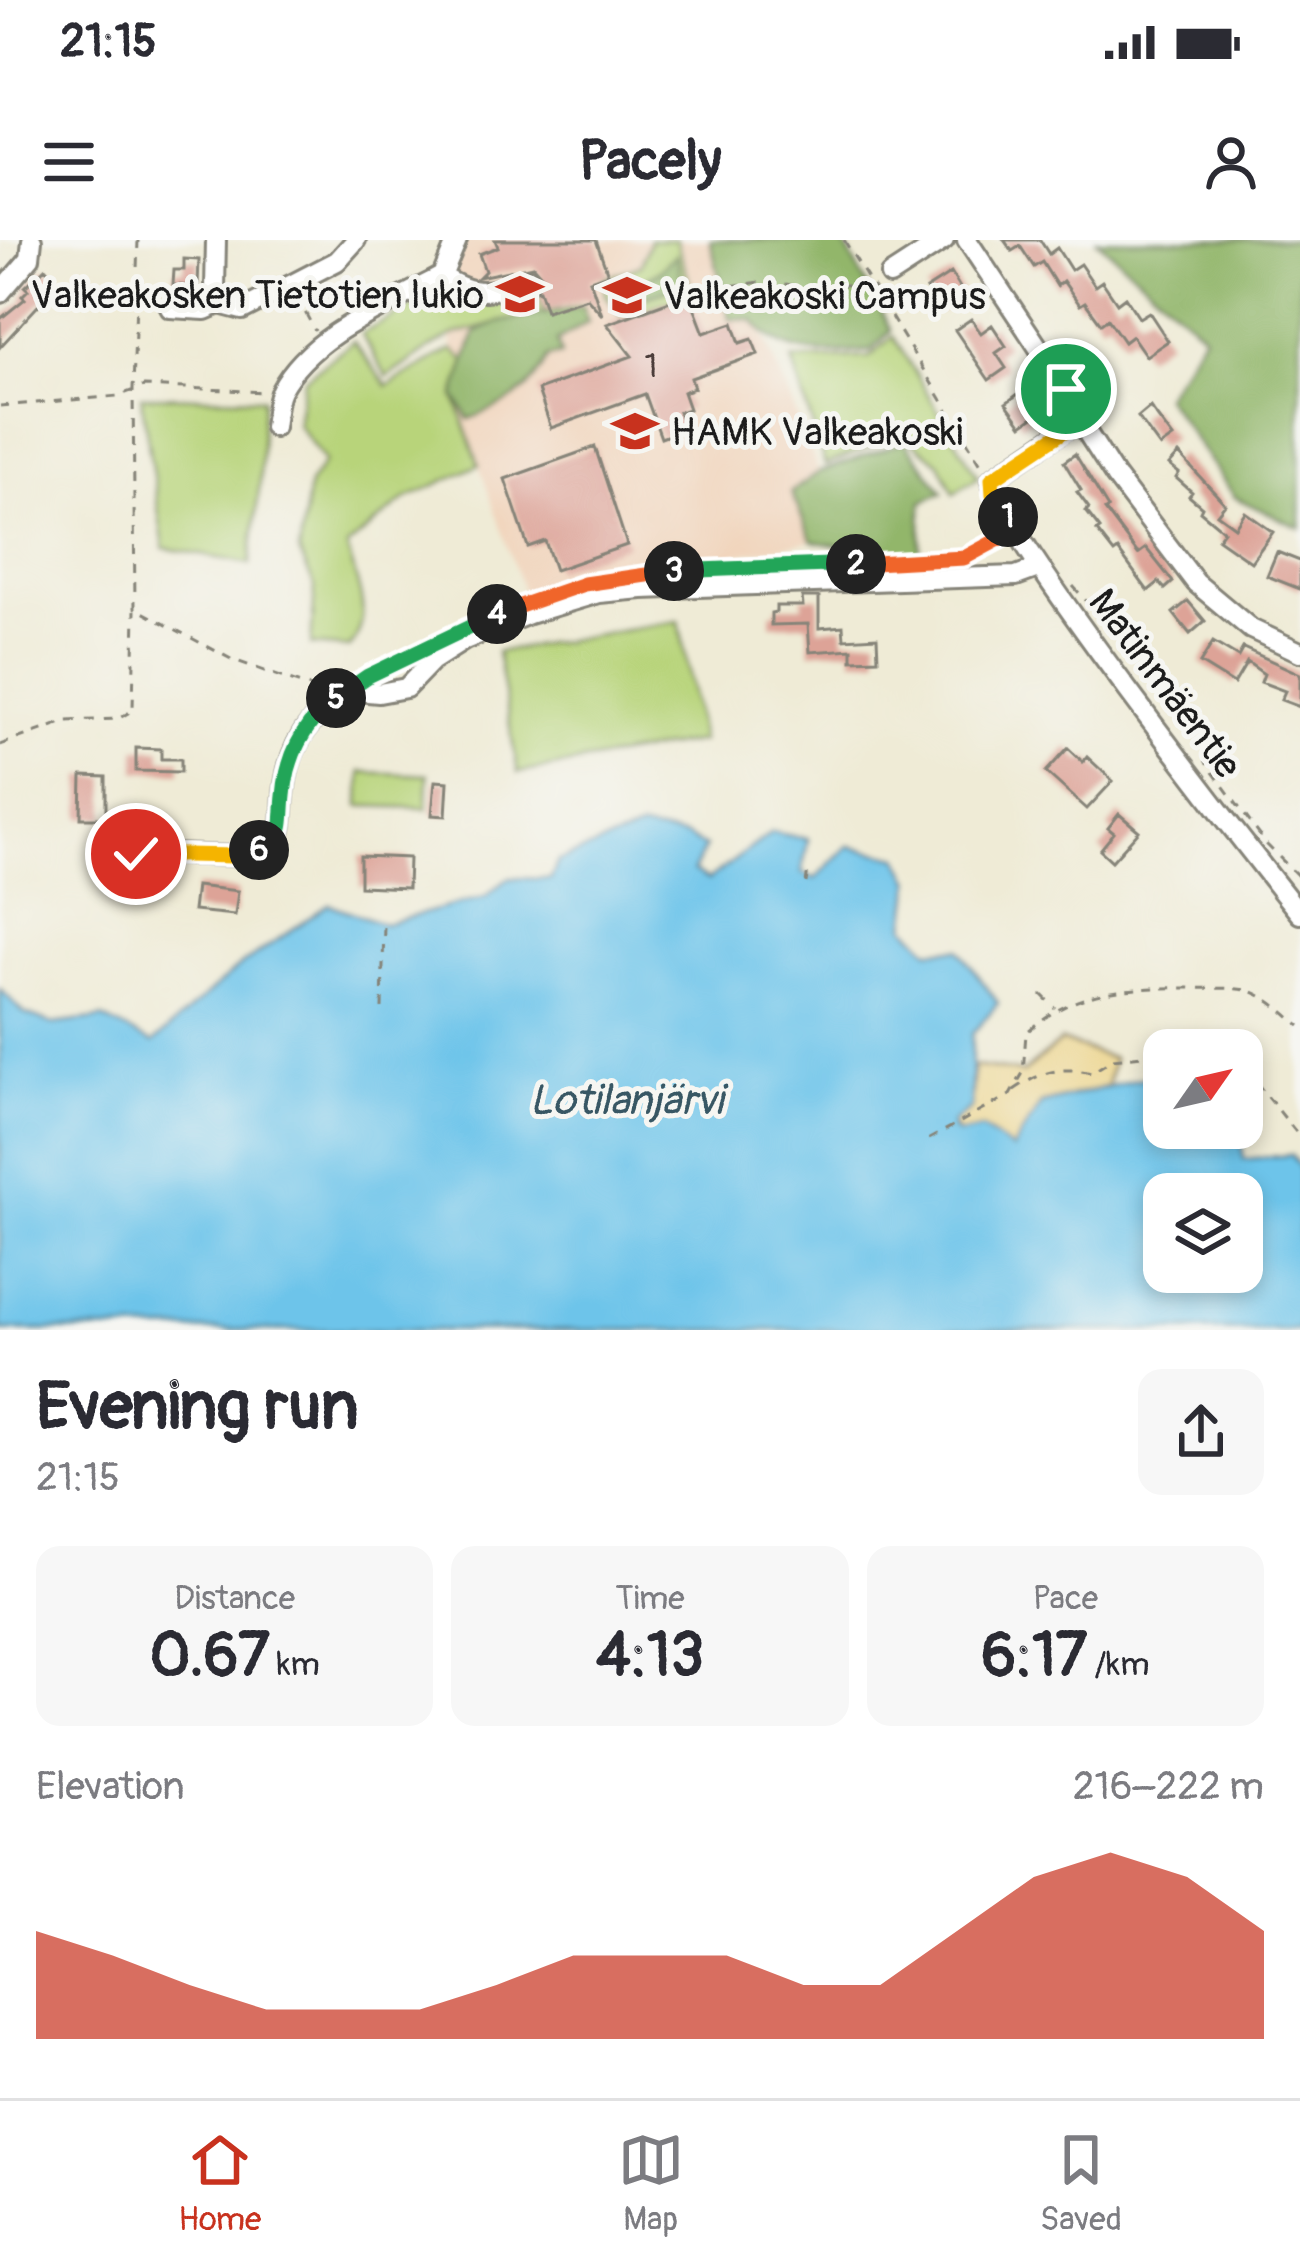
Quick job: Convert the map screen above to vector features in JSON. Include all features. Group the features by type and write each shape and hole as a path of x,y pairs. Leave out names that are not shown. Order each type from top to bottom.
{"street":[{"path":"0,293 30,258 32,240"},
{"path":"217,240 214,288 219,304"},
{"path":"170,308 205,310 219,304 242,310 337,261 356,240"},
{"path":"274,427 279,393 301,362 322,343 442,276 457,240"},
{"path":"881,281 944,240"},
{"path":"967,240 1066,389 1079,421 1115,476 1212,600 1251,629 1300,652"},
{"path":"442,276 463,290 489,293 529,279"},
{"path":"991,482 1079,421"},
{"name":"Matinmäentie","path":"991,482 1036,564 1300,914"},
{"path":"136,854 236,856 277,842 284,825 284,794 294,748 314,716 346,691 379,693 406,688 432,661 465,640 529,614 598,593 1029,574 1036,564"}],"path":[{"path":"0,746 68,722 118,719 133,710 138,240"},
{"path":"844,240 881,281 991,482"},
{"path":"714,288 770,281 814,289 881,281"},
{"path":"290,285 322,343"},
{"path":"0,406 118,396 144,386 279,393"},
{"path":"642,574 941,562 964,558 1016,530"},
{"path":"1061,573 1187,723 1207,764 1267,845 1300,878"},
{"path":"135,608 231,658 306,686 346,691"},
{"path":"368,676 430,644"},
{"path":"806,884 808,869"},
{"path":"382,1008 384,924"},
{"path":"1012,1090 1024,1073 1026,1034 1056,1010 1094,993 1145,987 1247,991 1300,1026"},
{"path":"1041,994 1056,1010"},
{"path":"929,1139 1032,1078 1072,1068 1091,1073 1113,1059 1143,1056"},
{"path":"1263,1091 1300,1137"}],"shaded area":[{"name":"HAMK Valkeakoski","path":"461,240 710,240 729,319 753,320 766,340 819,472 791,492 812,541 524,594 455,396 466,362 452,349 447,283"}],"green space":[{"path":"650,240 676,240 693,293 622,317 605,295 603,279 641,265"},
{"path":"710,240 842,240 891,330 871,351 821,353 777,342 753,320 730,319"},
{"path":"1097,240 1295,240 1300,246 1300,528 1235,497 1164,396 1204,334"},
{"path":"676,255 684,285 617,306 611,296 656,273"},
{"path":"448,287 493,296 496,304 536,291 544,313 453,336 387,377 361,334"},
{"path":"582,306 588,322 557,341 561,355 549,357 535,380 516,397 469,419 455,396 475,333 500,322"},
{"path":"893,336 978,477 954,493 939,463 903,434 825,465 792,360 870,357"},
{"path":"353,341 387,386 452,349 466,362 455,397 479,465 405,499 347,547 362,611 350,648 311,645 315,587 299,552 309,485 325,461 297,424 304,379"},
{"path":"141,396 263,398 250,564 164,548"},
{"path":"905,441 943,492 922,502 920,561 812,541 791,492 819,472"},
{"path":"679,621 701,741 518,773 497,652"},
{"path":"361,772 428,775 427,808 360,806"}],"sand":[{"path":"1061,1041 1113,1059 1107,1087 1041,1104 1012,1150 958,1134 951,1123 971,1108 974,1066 1023,1073"}],"water":[{"name":"Lotilanjärvi","path":"641,829 687,837 705,847 693,871 708,880 772,832 808,839 802,872 815,879 848,846 899,857 912,881 906,926 929,950 959,949 998,1003 972,1034 971,1108 952,1123 952,1129 958,1134 982,1129 1012,1149 1041,1104 1143,1078 1143,1149 1242,1149 1244,1159 1291,1155 1300,1168 1300,1330 0,1330 0,989 25,1014 53,1024 102,1018 153,1043 237,968 329,904 384,924 485,897 509,878 551,879 558,861"}],"building":[{"path":"495,240 596,240 608,274 590,280 602,315 587,298 546,311 539,290 535,291 542,276 533,266 479,277 485,271 479,254 498,247"},
{"path":"1004,240 1040,240 1049,254 1057,248 1071,270 1080,264 1095,286 1102,281 1117,303 1125,297 1139,318 1149,312 1168,341 1146,356 1132,336 1124,342 1108,319 1101,324 1063,281 1057,286 1042,262 1034,267 1020,246 1012,251"},
{"path":"184,259 199,260 198,286 173,285 174,270 184,270"},
{"path":"45,268 59,283 0,347 0,319 25,299 25,287"},
{"path":"951,273 965,296 941,312 926,289"},
{"path":"689,294 704,333 733,323 740,343 752,339 758,354 691,378 694,388 683,392 689,409 679,412 685,429 661,438 645,394 551,428 538,390 632,356 607,324"},
{"path":"971,319 981,333 992,325 1006,346 996,353 1006,368 989,380 955,330"},
{"path":"1026,388 1042,411 1022,425 1006,403"},
{"path":"1150,407 1173,438 1160,447 1138,417"},
{"path":"595,447 627,545 555,570 545,541 528,547 505,479"},
{"path":"1075,454 1105,510 1138,554 1146,548 1173,582 1165,589 1159,582 1148,591 1118,550 1114,553 1097,531 1064,462"},
{"path":"1179,454 1225,504 1217,514 1235,527 1245,512 1273,532 1251,562 1218,539 1224,531 1200,511 1202,507 1189,496 1192,492 1176,478 1179,473 1169,465"},
{"path":"1277,552 1300,561 1300,589 1267,576"},
{"path":"802,597 819,597 819,628 843,626 844,639 877,637 878,659 852,660 852,649 810,652 808,624 771,625 776,606 803,606"},
{"path":"1188,601 1205,621 1190,634 1173,613"},
{"path":"1213,642 1238,657 1243,648 1300,674 1300,707 1281,700 1285,691 1261,682 1264,674 1247,662 1234,684 1200,663"},
{"path":"136,748 161,749 161,759 181,759 181,772 136,771"},
{"path":"1068,748 1083,762 1087,757 1113,781 1087,809 1046,772"},
{"path":"82,776 106,777 106,818 81,818"},
{"path":"435,781 448,782 446,816 432,815"},
{"path":"1119,814 1139,831 1112,861 1100,850 1114,833 1108,828"},
{"path":"360,856 409,858 408,888 360,886"},
{"path":"196,886 238,891 235,915 193,911"}],"place":[{"name":"Valkeakosken Tietotien lukio","path":"520,294"},
{"name":"Valkeakoski Campus","path":"627,295"},
{"name":"HAMK Valkeakoski","path":"635,431"}],"route":[{"path":"136,854 236,856 277,842 284,825 284,794 294,748 314,716 368,676 472,623 531,600 584,584 662,572 964,558 1016,530 990,484 1079,421 1066,389"}]}
